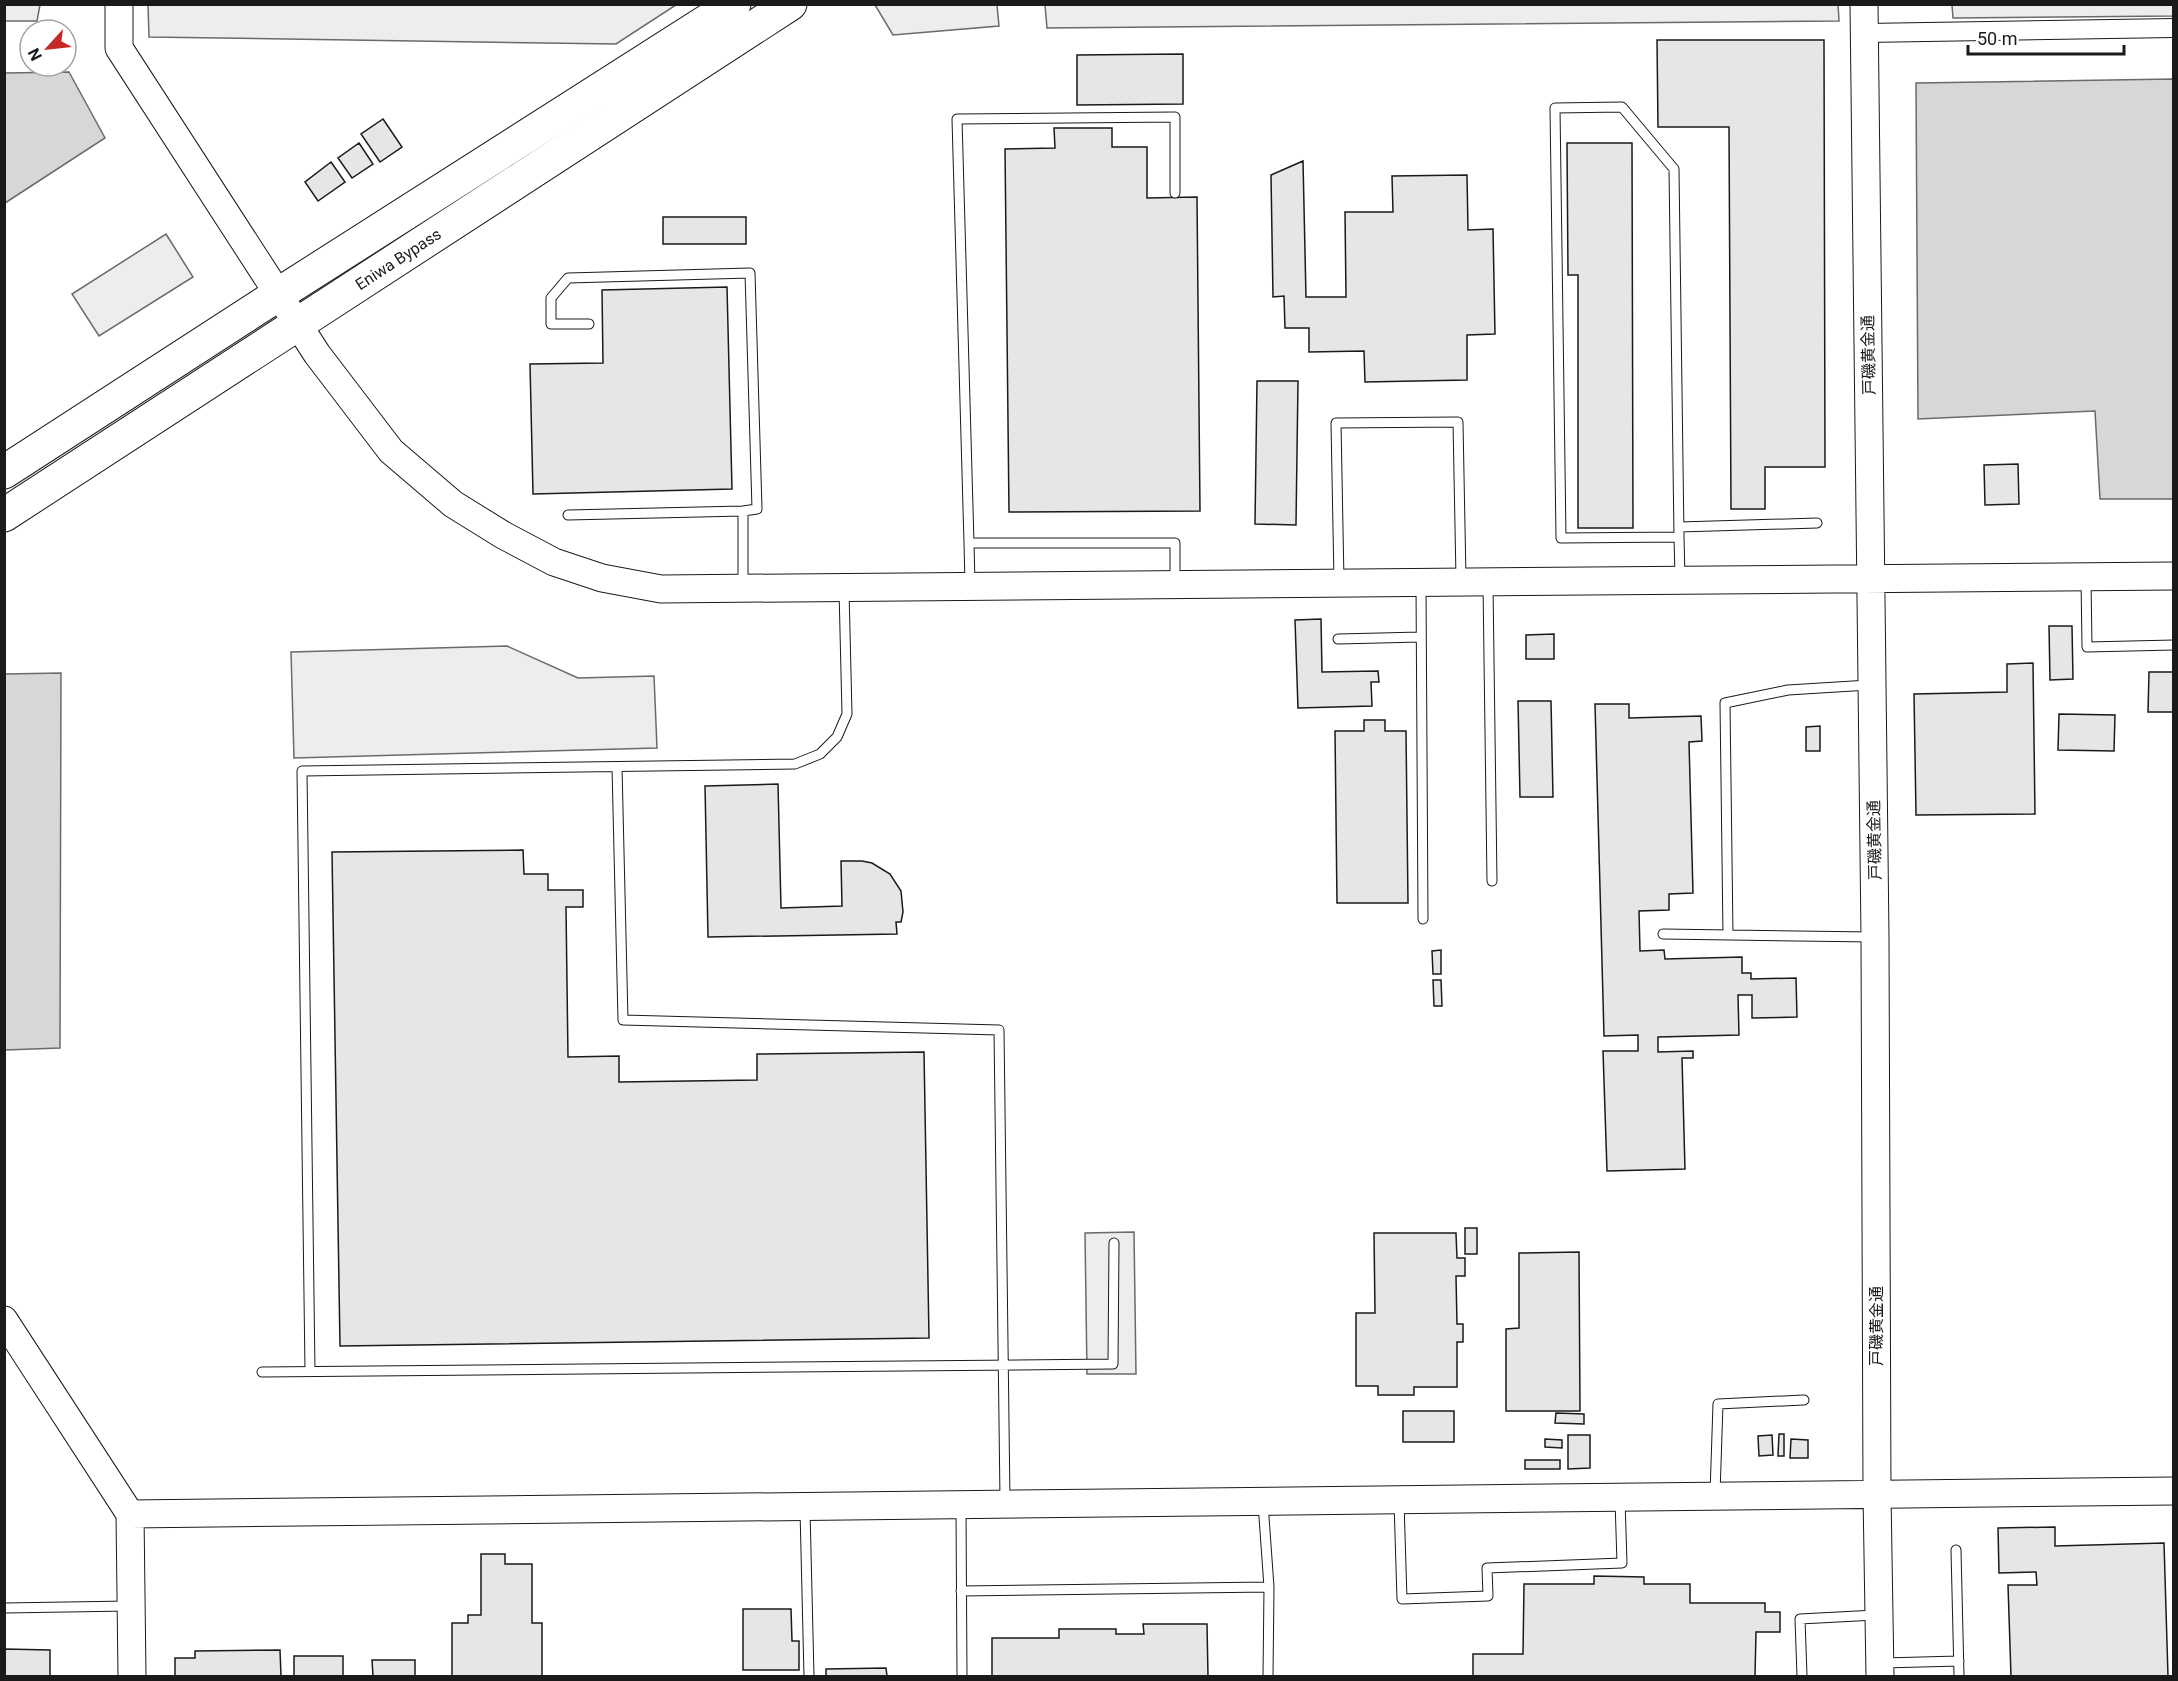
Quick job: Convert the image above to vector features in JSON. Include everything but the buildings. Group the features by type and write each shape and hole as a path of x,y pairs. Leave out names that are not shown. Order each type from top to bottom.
{"highway":[{"path":"4,472 734,4"},
{"name":"Eniwa Bypass","path":"4,515 790,4"}],"street":[{"path":"119,4 119,48 317,354 391,451 453,504 503,535 554,562 602,578 662,590 2174,576"},
{"name":"戸磯黄金通","path":"1864,4 1873,685 1880,1670"},
{"path":"1865,33 2174,28"},
{"path":"4,1320 130,1514 132,1677"},
{"path":"130,1514 1005,1506 2174,1491"}],"lane":[{"path":"1679,537 1561,538 1554,108 1622,107 1674,169 1680,580"},
{"path":"970,587 957,119 1175,117 1175,193"},
{"path":"568,514 757,509 750,273 568,279 551,297 551,324 589,324"},
{"path":"1339,583 1336,423 1436,422 1458,422 1461,582"},
{"path":"743,511 743,589"},
{"path":"1679,527 1817,523"},
{"path":"969,543 1175,543 1176,585"},
{"path":"2085,578 2087,647 2174,645"},
{"path":"1488,582 1491,881"},
{"path":"1421,583 1424,919"},
{"path":"310,1371 302,771 795,764 820,754 837,737 847,714 844,588"},
{"path":"1338,639 1421,637"},
{"path":"1728,935 1725,703 1788,690 1873,685"},
{"path":"617,767 623,1020 999,1030 1005,1506"},
{"path":"1663,934 1875,938"},
{"path":"262,1372 1113,1364 1114,1243"},
{"path":"1715,1497 1718,1404 1804,1400"},
{"path":"1399,1501 1402,1599 1488,1596 1486,1568 1622,1563 1619,1498"},
{"path":"1263,1503 1269,1587 1268,1677"},
{"path":"961,1506 962,1677"},
{"path":"805,1508 810,1677"},
{"path":"1956,1550 1959,1677"},
{"path":"962,1591 1269,1587"},
{"path":"4,1608 132,1606"},
{"path":"1802,1677 1800,1618 1879,1614"},
{"path":"1880,1670 1959,1661"}],"shaded area":[{"path":"148,4 676,5 616,44 149,37"},
{"path":"1838,4 1839,21 1047,28 1045,5"},
{"path":"4,5 40,5 38,18 5,21"},
{"path":"875,5 997,5 999,26 893,35"},
{"path":"1952,5 2173,5 2173,16 1953,18"},
{"path":"5,73 18,73 18,78 72,78 105,138 5,203"},
{"path":"2173,79 2173,499 2100,499 2095,411 1918,419 1916,83"},
{"path":"166,234 193,277 99,336 72,294"},
{"path":"507,646 578,678 654,676 657,748 294,758 291,652"},
{"path":"61,673 60,1048 5,1050 5,674"},
{"path":"1134,1232 1136,1374 1087,1374 1085,1233"}]}
